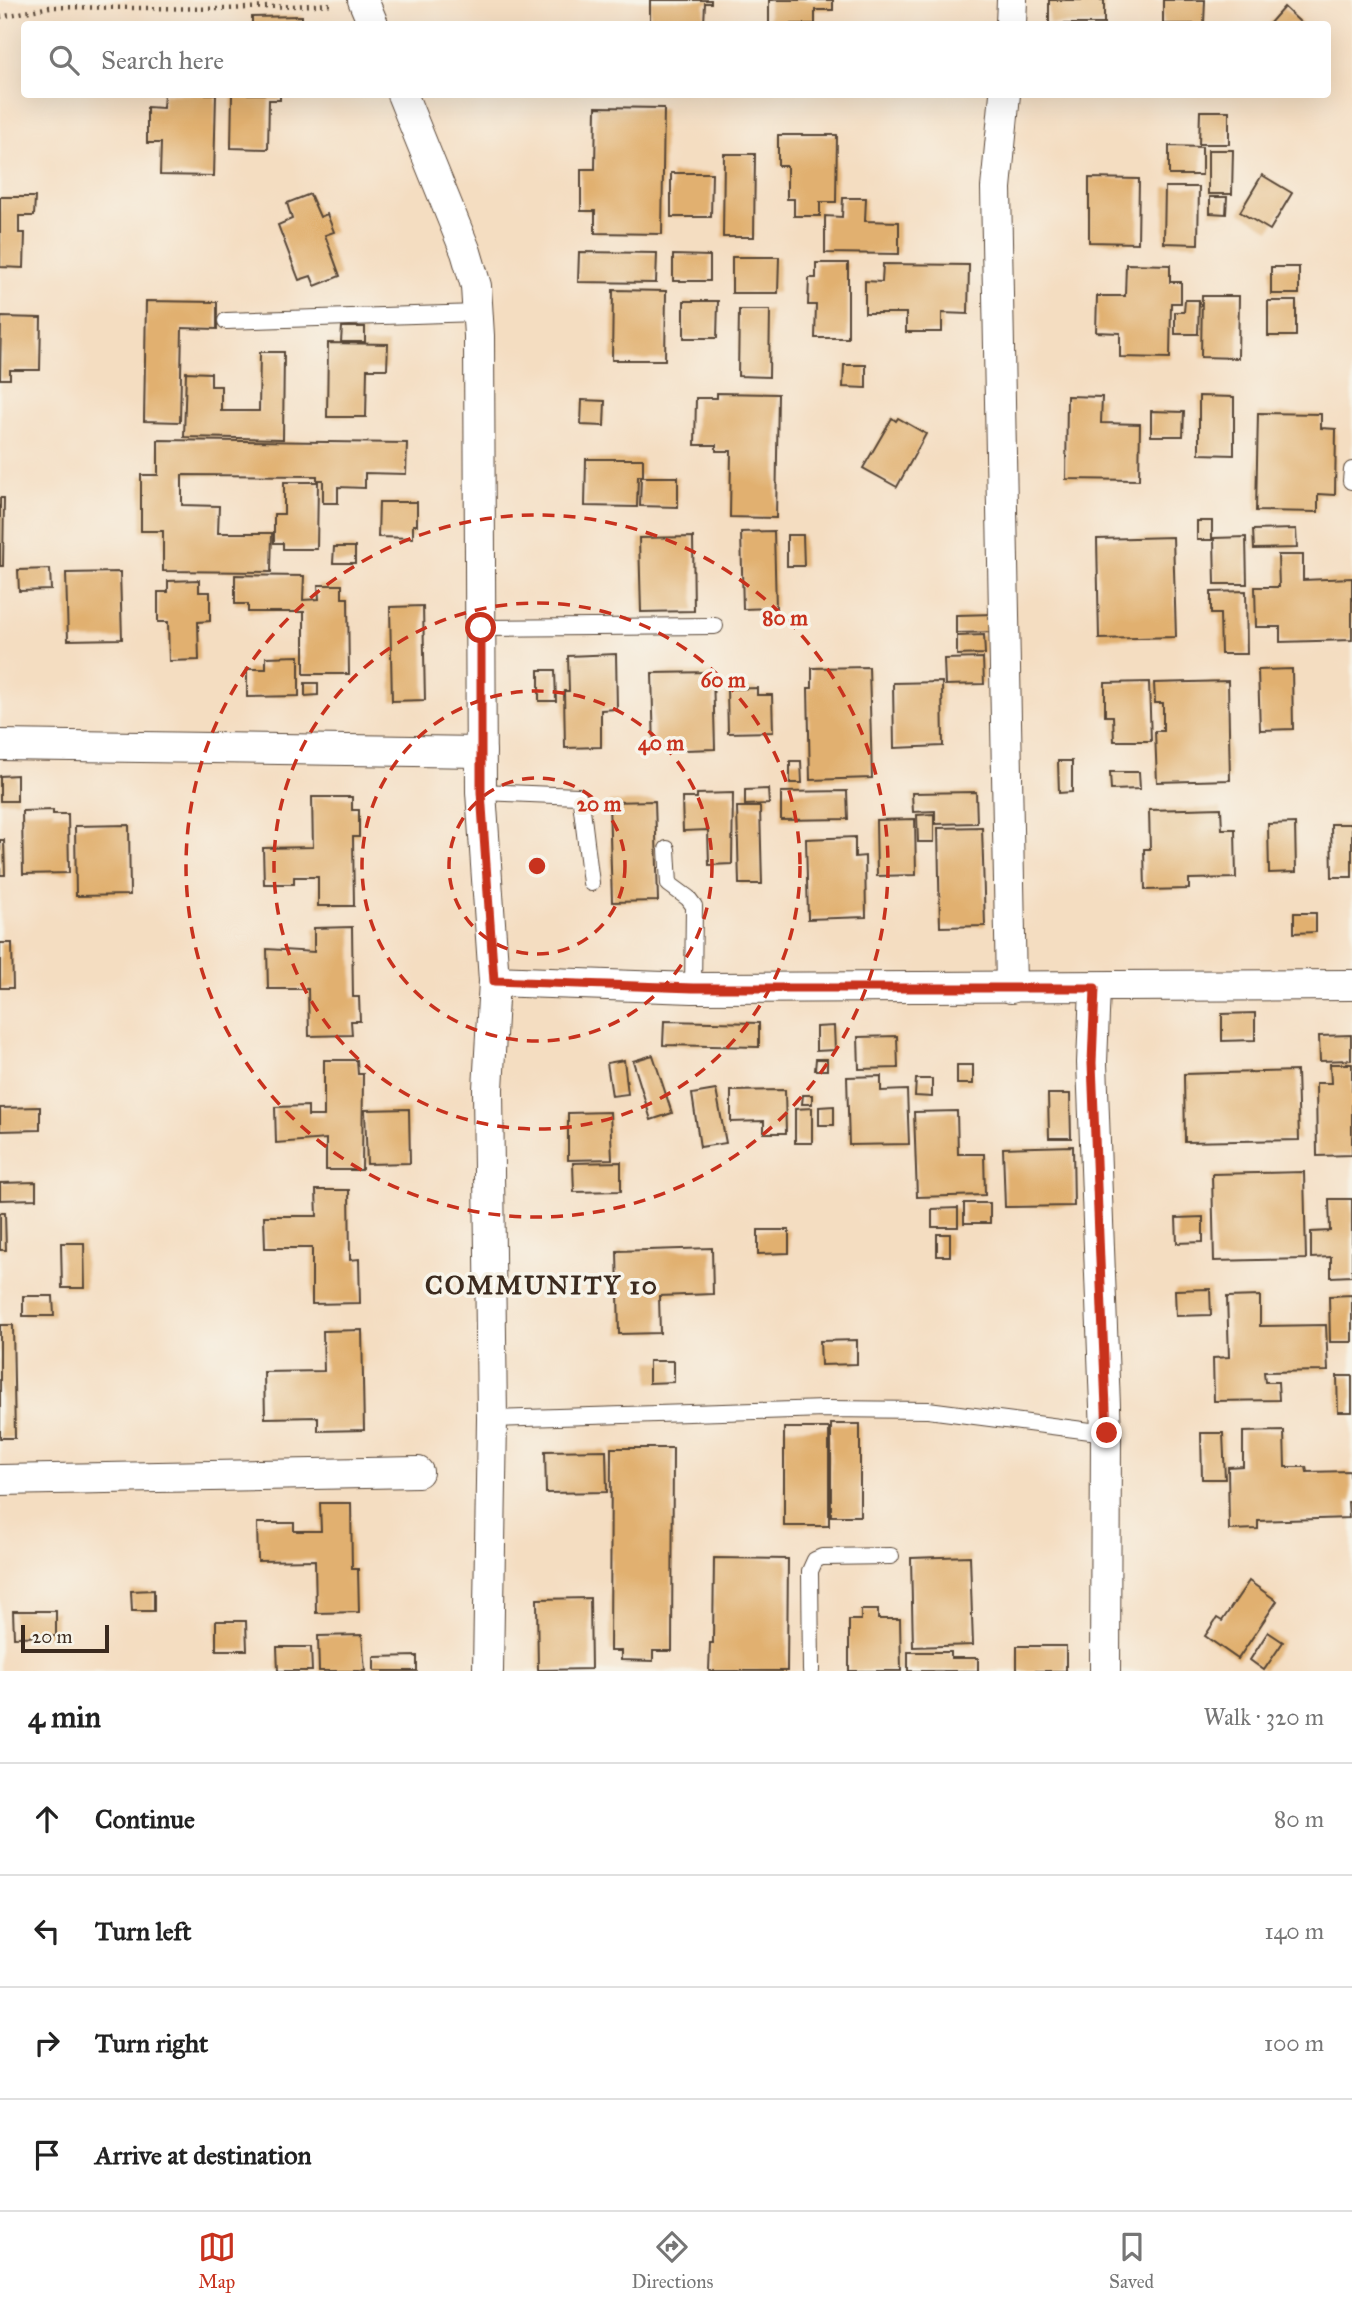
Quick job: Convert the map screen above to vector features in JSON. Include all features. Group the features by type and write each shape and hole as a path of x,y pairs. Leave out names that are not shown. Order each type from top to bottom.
{"street":[{"path":"1011,21 1012,0"},
{"path":"404,98 466,252 476,286 478,313 481,792 494,981 488,1088 492,1419 488,1671"},
{"path":"1005,98 996,188 1011,988"},
{"path":"0,745 481,752"},
{"path":"494,981 693,988 1352,985"},
{"path":"1095,988 1092,1063 1107,1433 1105,1671"},
{"path":"0,1480 418,1472"}],"lane":[{"path":"226,321 478,313"},
{"path":"1351,481 1352,470"},
{"path":"481,628 715,626"},
{"path":"481,792 578,796 581,801 591,883"},
{"path":"667,849 669,884 694,906 693,988"},
{"path":"492,1419 825,1409 928,1410 1107,1433"},
{"path":"811,1671 810,1571 815,1560 822,1557 891,1556"}],"path":[{"path":"0,17 50,7 367,9"}],"building":[{"path":"650,0 711,0 711,3 705,3 704,21 650,21"},
{"path":"769,0 833,0 833,10 815,10 815,21 769,21"},
{"path":"1049,0 1104,0 1104,21 1049,21"},
{"path":"1163,0 1205,0 1204,21 1163,21"},
{"path":"1284,7 1299,21 1272,21"},
{"path":"302,16 302,21 252,21 252,17"},
{"path":"164,98 216,98 214,176 160,175 161,143 147,143 147,107 163,108"},
{"path":"232,98 280,98 269,100 268,149 231,148"},
{"path":"596,107 664,108 662,234 595,233 595,211 581,211 581,169 595,169"},
{"path":"1200,111 1229,111 1229,144 1199,144"},
{"path":"778,135 837,135 836,202 820,202 820,216 794,216 794,199 787,199 787,166 778,166"},
{"path":"1169,146 1202,147 1202,175 1169,175"},
{"path":"1208,150 1233,150 1232,194 1208,194"},
{"path":"724,154 755,154 754,237 723,237"},
{"path":"671,173 712,173 711,217 671,217"},
{"path":"1262,175 1292,193 1270,230 1240,212"},
{"path":"1089,178 1139,179 1138,243 1089,242"},
{"path":"1165,187 1199,187 1198,244 1164,243"},
{"path":"310,194 320,217 327,214 334,232 325,235 340,276 315,286 311,276 299,280 278,225 292,219 287,203"},
{"path":"0,197 35,197 34,216 19,216 19,233 25,233 24,268 0,267"},
{"path":"1210,197 1227,197 1226,214 1210,213"},
{"path":"843,198 866,198 865,221 899,222 899,254 825,253 825,216 842,217"},
{"path":"579,252 657,253 656,283 578,282"},
{"path":"673,255 710,256 710,281 673,281"},
{"path":"732,257 779,257 778,293 732,293"},
{"path":"816,263 848,263 848,338 815,338 816,305 808,305 809,278 816,278"},
{"path":"883,264 969,265 968,314 942,313 942,332 906,332 906,313 865,313 865,281 882,282"},
{"path":"1126,264 1170,265 1170,282 1181,282 1181,303 1171,303 1170,358 1120,357 1120,333 1096,332 1097,296 1125,296"},
{"path":"1271,267 1299,267 1299,294 1271,294"},
{"path":"613,290 666,291 665,360 612,360"},
{"path":"1202,296 1239,296 1238,358 1201,357"},
{"path":"1185,300 1199,300 1198,334 1175,334 1175,312 1184,312"},
{"path":"146,301 217,302 217,329 182,328 180,422 144,421"},
{"path":"684,301 718,301 717,338 684,338"},
{"path":"1268,301 1296,301 1296,336 1268,336"},
{"path":"739,310 770,310 769,377 738,376"},
{"path":"1,317 41,318 40,370 10,370 10,379 0,379"},
{"path":"342,327 365,327 365,342 341,342"},
{"path":"328,343 388,344 387,369 367,369 366,417 327,417"},
{"path":"260,352 284,352 283,439 184,437 186,372 211,373 211,386 221,386 221,411 259,411"},
{"path":"844,365 866,365 866,388 843,387"},
{"path":"717,393 778,394 776,518 730,517 731,451 716,451 716,445 695,445 696,398 717,398"},
{"path":"1067,396 1102,397 1101,423 1140,424 1139,480 1066,479"},
{"path":"1199,396 1234,397 1234,455 1199,454"},
{"path":"582,400 605,401 604,426 581,425"},
{"path":"1151,411 1184,412 1183,436 1151,436"},
{"path":"1258,413 1321,414 1321,428 1336,429 1335,495 1318,494 1318,512 1256,511"},
{"path":"892,418 896,421 898,418 926,434 897,487 863,468"},
{"path":"158,440 407,443 406,474 365,473 365,488 338,487 338,503 323,503 323,480 317,480 317,476 182,475 182,505 219,506 218,533 272,533 271,572 163,571 163,531 141,531 141,475 158,475"},
{"path":"586,459 643,459 643,476 638,476 637,507 585,506"},
{"path":"641,477 678,477 678,507 640,506"},
{"path":"284,482 318,482 317,549 283,549 283,543 274,543 274,514 284,514"},
{"path":"0,498 4,498 3,566 0,566"},
{"path":"379,502 417,502 417,525 413,525 413,538 378,537"},
{"path":"1197,521 1212,521 1212,540 1197,540"},
{"path":"1296,529 1297,548 1254,549 1253,530"},
{"path":"774,531 776,608 743,609 741,532"},
{"path":"787,535 803,535 804,566 787,566"},
{"path":"693,537 694,611 641,612 639,538"},
{"path":"1173,537 1176,637 1099,639 1097,539"},
{"path":"1246,537 1247,584 1215,584 1214,538"},
{"path":"334,547 355,547 355,563 333,563"},
{"path":"1278,555 1303,555 1303,580 1352,578 1352,640 1280,642 1280,627 1256,627 1255,587 1279,587"},
{"path":"50,569 51,590 19,591 18,570"},
{"path":"120,572 122,639 68,640 66,573"},
{"path":"235,575 304,576 303,600 319,599 318,585 342,585 342,598 348,598 349,674 304,674 304,612 248,612 248,604 235,604"},
{"path":"199,580 199,592 210,592 210,621 198,622 199,660 169,661 168,622 158,622 158,592 168,592 168,581"},
{"path":"1246,591 1247,654 1221,654 1220,614 1211,614 1211,592"},
{"path":"423,606 425,700 392,701 390,607"},
{"path":"995,614 996,632 956,633 956,615"},
{"path":"984,635 985,654 957,655 957,636"},
{"path":"616,654 617,709 601,710 601,747 565,748 564,691 569,691 568,656"},
{"path":"299,656 299,696 247,697 247,669 266,669 266,657"},
{"path":"983,658 984,684 945,685 944,659"},
{"path":"869,667 872,778 810,780 808,688 812,688 812,668"},
{"path":"1292,669 1293,729 1260,730 1258,670"},
{"path":"539,670 555,670 556,701 539,701"},
{"path":"713,672 715,749 654,751 652,673"},
{"path":"1228,681 1230,780 1157,782 1155,731 1163,731 1163,703 1155,703 1154,683"},
{"path":"942,682 943,746 894,748 893,683"},
{"path":"1149,682 1151,741 1114,741 1113,716 1105,716 1105,683"},
{"path":"305,683 318,683 318,695 305,696"},
{"path":"757,688 757,695 772,695 773,732 728,733 727,689"},
{"path":"790,761 801,761 802,783 790,783"},
{"path":"1058,761 1072,761 1072,792 1059,793"},
{"path":"1110,772 1139,772 1140,789 1111,790"},
{"path":"17,775 17,801 0,801 0,776"},
{"path":"768,789 769,804 745,805 745,790"},
{"path":"847,791 848,819 781,820 781,792"},
{"path":"976,792 977,823 935,824 935,811 913,812 912,793"},
{"path":"733,793 732,864 709,865 708,830 683,831 682,798 697,798 697,794"},
{"path":"312,797 352,797 352,810 359,810 359,837 353,837 354,906 318,906 318,877 294,877 294,884 264,884 263,848 313,847"},
{"path":"655,801 658,901 612,902 609,802"},
{"path":"737,807 760,807 762,884 739,884"},
{"path":"1221,808 1222,829 1235,829 1236,878 1189,879 1189,889 1145,890 1144,849 1150,849 1149,810"},
{"path":"53,810 53,814 68,814 69,873 23,874 22,811"},
{"path":"934,814 934,842 918,842 917,815"},
{"path":"915,819 916,875 877,876 876,820"},
{"path":"1295,823 1296,872 1269,873 1268,824"},
{"path":"1331,824 1352,824 1352,877 1332,877"},
{"path":"129,825 130,895 76,896 75,826"},
{"path":"982,827 985,926 940,927 938,828"},
{"path":"855,837 855,857 865,856 866,917 808,919 806,839"},
{"path":"0,840 4,840 5,875 0,875"},
{"path":"1294,913 1316,913 1316,932 1294,933"},
{"path":"352,927 353,997 359,997 360,1021 351,1021 352,1035 309,1036 308,989 268,989 267,949 314,952 314,928"},
{"path":"0,943 12,943 13,988 0,988"},
{"path":"1255,1013 1255,1040 1222,1041 1222,1014"},
{"path":"664,1021 759,1023 759,1047 663,1045"},
{"path":"834,1026 835,1050 816,1051 816,1027"},
{"path":"1351,1035 1351,1060 1320,1061 1319,1036"},
{"path":"897,1036 898,1068 859,1069 858,1037"},
{"path":"653,1055 672,1113 651,1120 633,1061"},
{"path":"816,1059 827,1059 827,1070 815,1070"},
{"path":"324,1060 357,1060 358,1074 363,1074 362,1170 326,1170 326,1139 276,1143 275,1107 308,1106 308,1116 324,1116"},
{"path":"624,1060 628,1094 612,1096 607,1063"},
{"path":"1330,1064 1352,1064 1352,1155 1317,1156 1316,1083 1331,1083"},
{"path":"957,1065 973,1065 973,1084 957,1084"},
{"path":"1297,1071 1299,1140 1185,1142 1184,1074"},
{"path":"881,1076 881,1091 907,1090 909,1144 849,1145 847,1077"},
{"path":"916,1079 932,1079 932,1097 915,1096"},
{"path":"716,1090 726,1143 700,1147 692,1094"},
{"path":"785,1090 786,1133 764,1133 764,1121 731,1122 731,1091"},
{"path":"1048,1094 1070,1094 1071,1138 1049,1138"},
{"path":"803,1095 812,1095 812,1104 802,1104"},
{"path":"834,1106 834,1125 819,1125 819,1107"},
{"path":"40,1107 40,1130 0,1131 0,1108"},
{"path":"812,1108 812,1143 795,1143 795,1109"},
{"path":"409,1109 410,1163 367,1164 365,1110"},
{"path":"957,1111 958,1154 984,1154 985,1195 917,1197 914,1112"},
{"path":"610,1112 612,1159 568,1160 568,1113"},
{"path":"1073,1146 1074,1206 1005,1207 1003,1148"},
{"path":"621,1162 621,1191 574,1192 573,1163"},
{"path":"1304,1172 1306,1259 1214,1261 1212,1174"},
{"path":"36,1182 36,1199 0,1200 0,1183"},
{"path":"316,1190 349,1190 350,1260 359,1259 360,1303 312,1304 312,1248 265,1248 264,1216 317,1216"},
{"path":"1329,1199 1352,1199 1352,1276 1331,1277 1331,1257 1311,1258 1311,1232 1330,1231"},
{"path":"964,1203 990,1203 990,1223 964,1223"},
{"path":"958,1208 958,1227 932,1227 932,1209"},
{"path":"0,1213 5,1213 6,1250 0,1250"},
{"path":"1203,1217 1203,1242 1177,1243 1176,1218"},
{"path":"758,1230 789,1230 789,1253 758,1254"},
{"path":"937,1234 950,1234 950,1256 937,1256"},
{"path":"61,1243 84,1243 85,1288 62,1288"},
{"path":"712,1248 713,1294 659,1296 660,1333 619,1334 617,1251"},
{"path":"1210,1289 1211,1315 1176,1316 1175,1290"},
{"path":"1352,1295 1352,1342 1330,1342 1329,1296"},
{"path":"23,1296 53,1296 54,1316 23,1316"},
{"path":"1260,1296 1260,1326 1326,1325 1328,1371 1264,1372 1265,1382 1278,1382 1279,1400 1214,1401 1213,1358 1229,1357 1227,1297"},
{"path":"0,1325 13,1325 15,1438 0,1438"},
{"path":"362,1330 364,1430 318,1431 318,1417 265,1418 264,1372 324,1371 323,1331"},
{"path":"857,1340 857,1364 821,1365 820,1341"},
{"path":"649,1361 674,1361 674,1382 649,1383"},
{"path":"1337,1376 1352,1376 1352,1412 1338,1412"},
{"path":"831,1424 860,1424 860,1516 831,1516"},
{"path":"784,1428 829,1428 829,1526 784,1526"},
{"path":"1284,1431 1285,1467 1306,1467 1307,1472 1350,1471 1352,1502 1348,1502 1349,1518 1258,1521 1258,1529 1229,1530 1228,1467 1243,1466 1243,1432"},
{"path":"1201,1433 1223,1433 1225,1479 1202,1479"},
{"path":"611,1448 673,1448 672,1651 653,1651 653,1661 621,1660 621,1651 610,1651"},
{"path":"606,1450 607,1492 546,1493 545,1451"},
{"path":"320,1503 351,1503 352,1569 358,1569 359,1612 316,1613 315,1560 258,1561 257,1523 294,1523 294,1531 321,1531"},
{"path":"970,1556 973,1645 913,1647 911,1558"},
{"path":"714,1558 788,1559 787,1671 709,1671 710,1643 713,1643"},
{"path":"1249,1581 1277,1601 1238,1659 1205,1636 1217,1618 1222,1621"},
{"path":"154,1590 154,1611 132,1611 131,1591"},
{"path":"590,1598 591,1669 538,1670 537,1599"},
{"path":"861,1610 878,1610 878,1619 900,1619 901,1671 849,1671 849,1620 861,1620"},
{"path":"13,1611 56,1611 56,1636 14,1637"},
{"path":"216,1621 246,1621 247,1650 216,1650"},
{"path":"1268,1632 1283,1642 1264,1670 1250,1660"},
{"path":"362,1635 365,1671 319,1671 318,1636"},
{"path":"1017,1646 1066,1646 1066,1671 1017,1671"},
{"path":"277,1647 311,1647 312,1671 278,1671"},
{"path":"908,1652 951,1652 951,1658 978,1658 978,1671 908,1671"},
{"path":"417,1656 417,1671 374,1671 374,1657"}],"district":[{"name":"COMMUNITY 10","path":"542,1285"}],"route":[{"path":"481,628 481,792 494,981 693,988 1095,988 1092,1063 1107,1433"}]}
